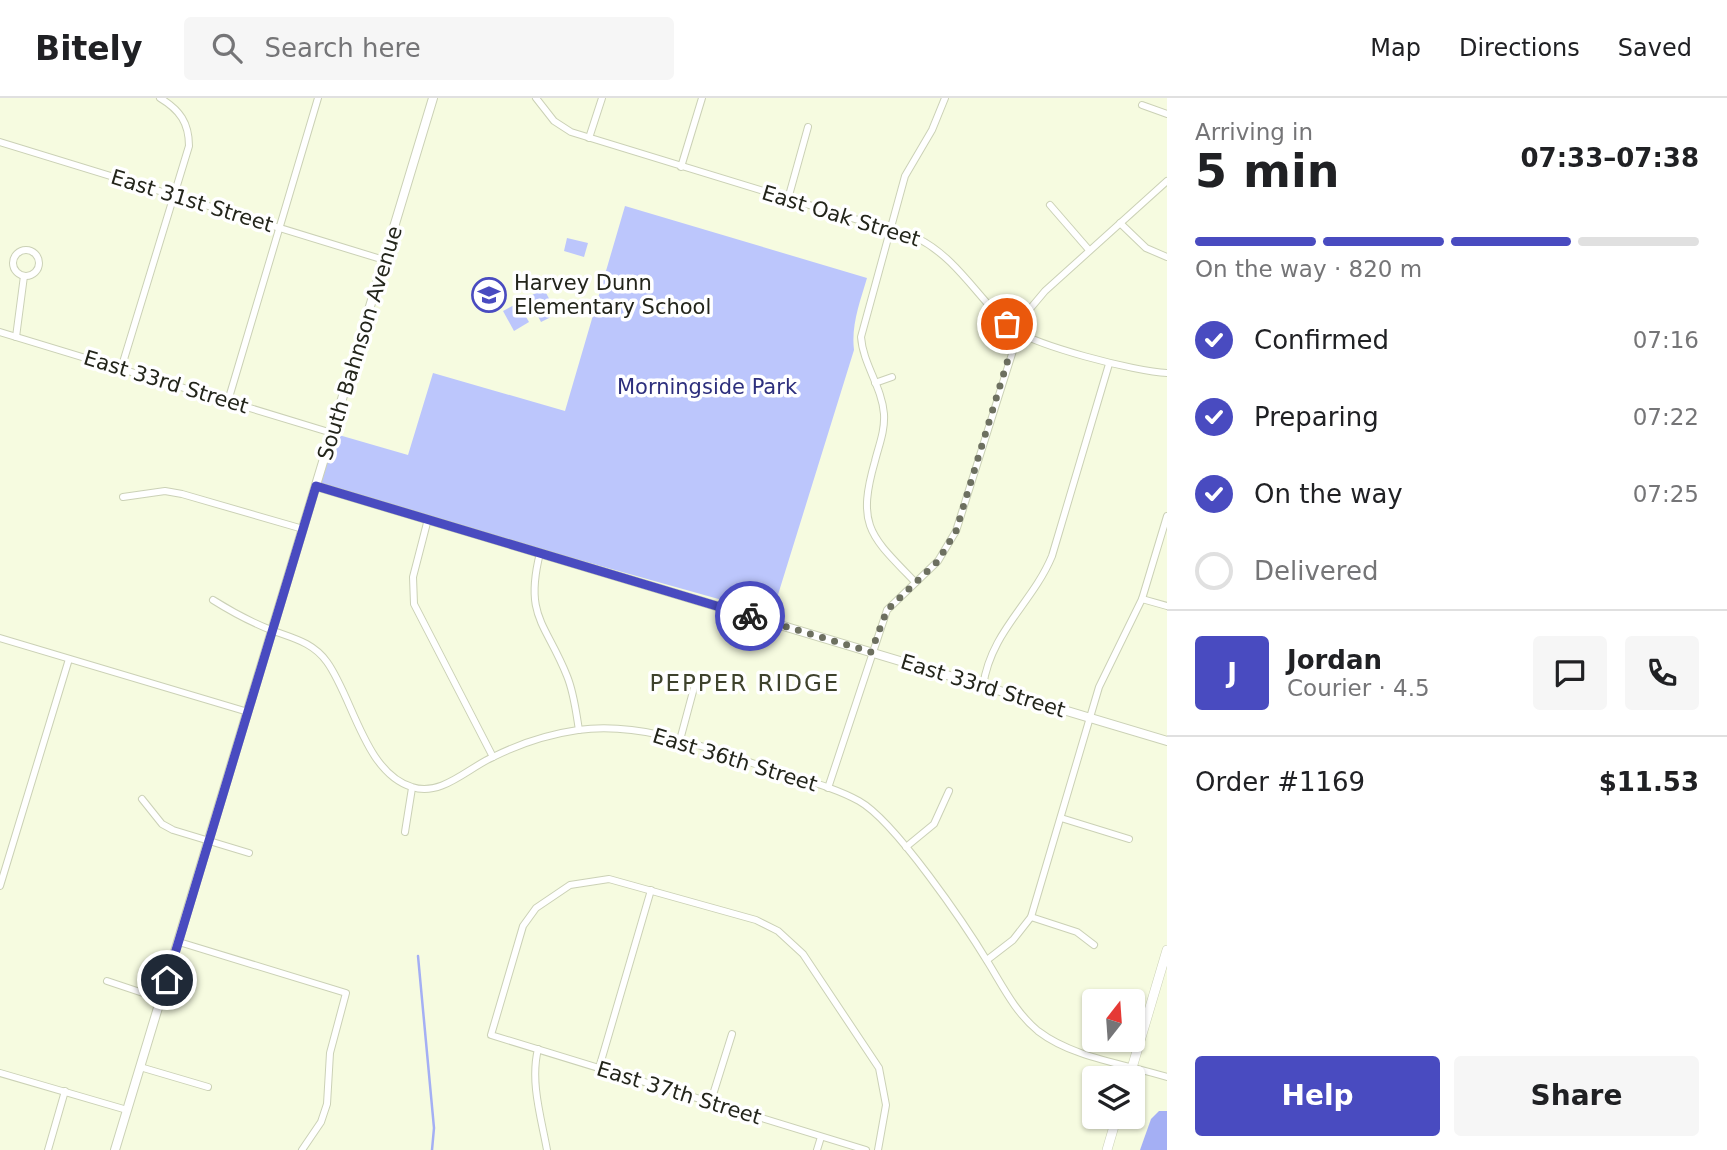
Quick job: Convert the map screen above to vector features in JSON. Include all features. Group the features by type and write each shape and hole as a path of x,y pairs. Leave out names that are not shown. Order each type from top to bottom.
{"main road":[{"path":"1132,1066 1167,950"},
{"path":"1107,1150 1113,1129"}],"street":[{"path":"121,369 187,157 189,134 175,107 160,98"},
{"path":"228,401 318,98"},
{"name":"South Bahnson Avenue","path":"115,1150 433,98"},
{"name":"East Oak Street","path":"536,98 554,121 571,132 917,238 943,254 1016,333 1110,364 1167,373"},
{"path":"589,138 602,98"},
{"path":"681,167 702,98"},
{"path":"915,582 869,529 864,508 884,429 884,411 863,356 861,337 905,176 932,130 944,98"},
{"path":"1142,106 1167,114"},
{"path":"788,199 808,127"},
{"name":"East 31st Street","path":"0,142 384,260"},
{"path":"828,788 887,610 938,561 956,531 1016,333 1032,305 1167,181"},
{"path":"1050,205 1089,250"},
{"path":"1120,223 1146,248 1167,257"},
{"path":"25,250 36,256 38,264 32,275 24,276 16,272 13,265 17,253 25,250"},
{"path":"16,337 24,276"},
{"name":"East 33rd Street","path":"0,332 332,433"},
{"path":"983,686 991,651 1045,574 1110,364"},
{"path":"875,383 892,377"},
{"name":"East 33rd Street","path":"316,486 1167,741"},
{"path":"122,496 165,491 182,494 303,529"},
{"path":"987,960 1013,940 1031,917 1099,687 1142,598 1167,516"},
{"path":"428,519 413,577 414,604 493,757"},
{"path":"540,553 533,582 536,611 571,685 579,730"},
{"path":"1142,598 1167,606"},
{"path":"213,600 272,630 303,641 327,662 376,758 390,775 412,788 405,832"},
{"path":"0,638 248,712"},
{"path":"0,886 69,659"},
{"path":"680,740 695,684"},
{"name":"East 36th Street","path":"412,788 424,790 445,784 493,757 534,741 579,730 623,728 680,740 828,788 861,802 906,847 987,960 1011,1001 1038,1031 1059,1043 1132,1066"},
{"path":"906,847 934,824 949,791"},
{"path":"142,799 162,824 209,842 249,853"},
{"path":"1060,818 1129,839"},
{"name":"East 37th Street","path":"651,890 609,879 590,880 561,890 536,908 523,926 515,945 491,1035 866,1150"},
{"path":"598,1068 651,890 757,919 779,931 803,954 879,1068 886,1105 878,1150"},
{"path":"1031,917 1077,932 1094,945"},
{"path":"179,942 346,993 330,1053 327,1104 321,1122 302,1150"},
{"path":"107,981 161,999"},
{"path":"710,1101 732,1034"},
{"path":"538,1049 535,1064 537,1096 547,1150"},
{"path":"141,1067 208,1087"},
{"name":"East 36th Street","path":"1145,1070 1167,1077"},
{"path":"0,1073 127,1110"},
{"path":"48,1150 65,1091"},
{"path":"817,1150 821,1137"}],"green space":[{"name":"Morningside Park","path":"625,206 867,278 855,323 854,350 772,614 316,486 332,433 408,455 433,373 565,411"},
{"path":"567,238 588,243 584,257 564,251"},
{"path":"544,289 557,314 541,322 528,297"},
{"path":"518,303 529,322 514,331 503,311"}],"shaded area":[{"path":"1159,1111 1167,1111 1167,1150 1140,1150 1151,1119"}],"waterway":[{"path":"418,956 434,1128 432,1150"}],"way so far":[{"path":"750,616 871,652 887,610 938,561 956,531 1016,333 1007,324"}],"place":[{"name":"Harvey Dunn Elementary School","path":"489,295"}],"district":[{"name":"PEPPER RIDGE","path":"745,683"}],"route":[{"path":"167,980 316,486 750,616"}]}
